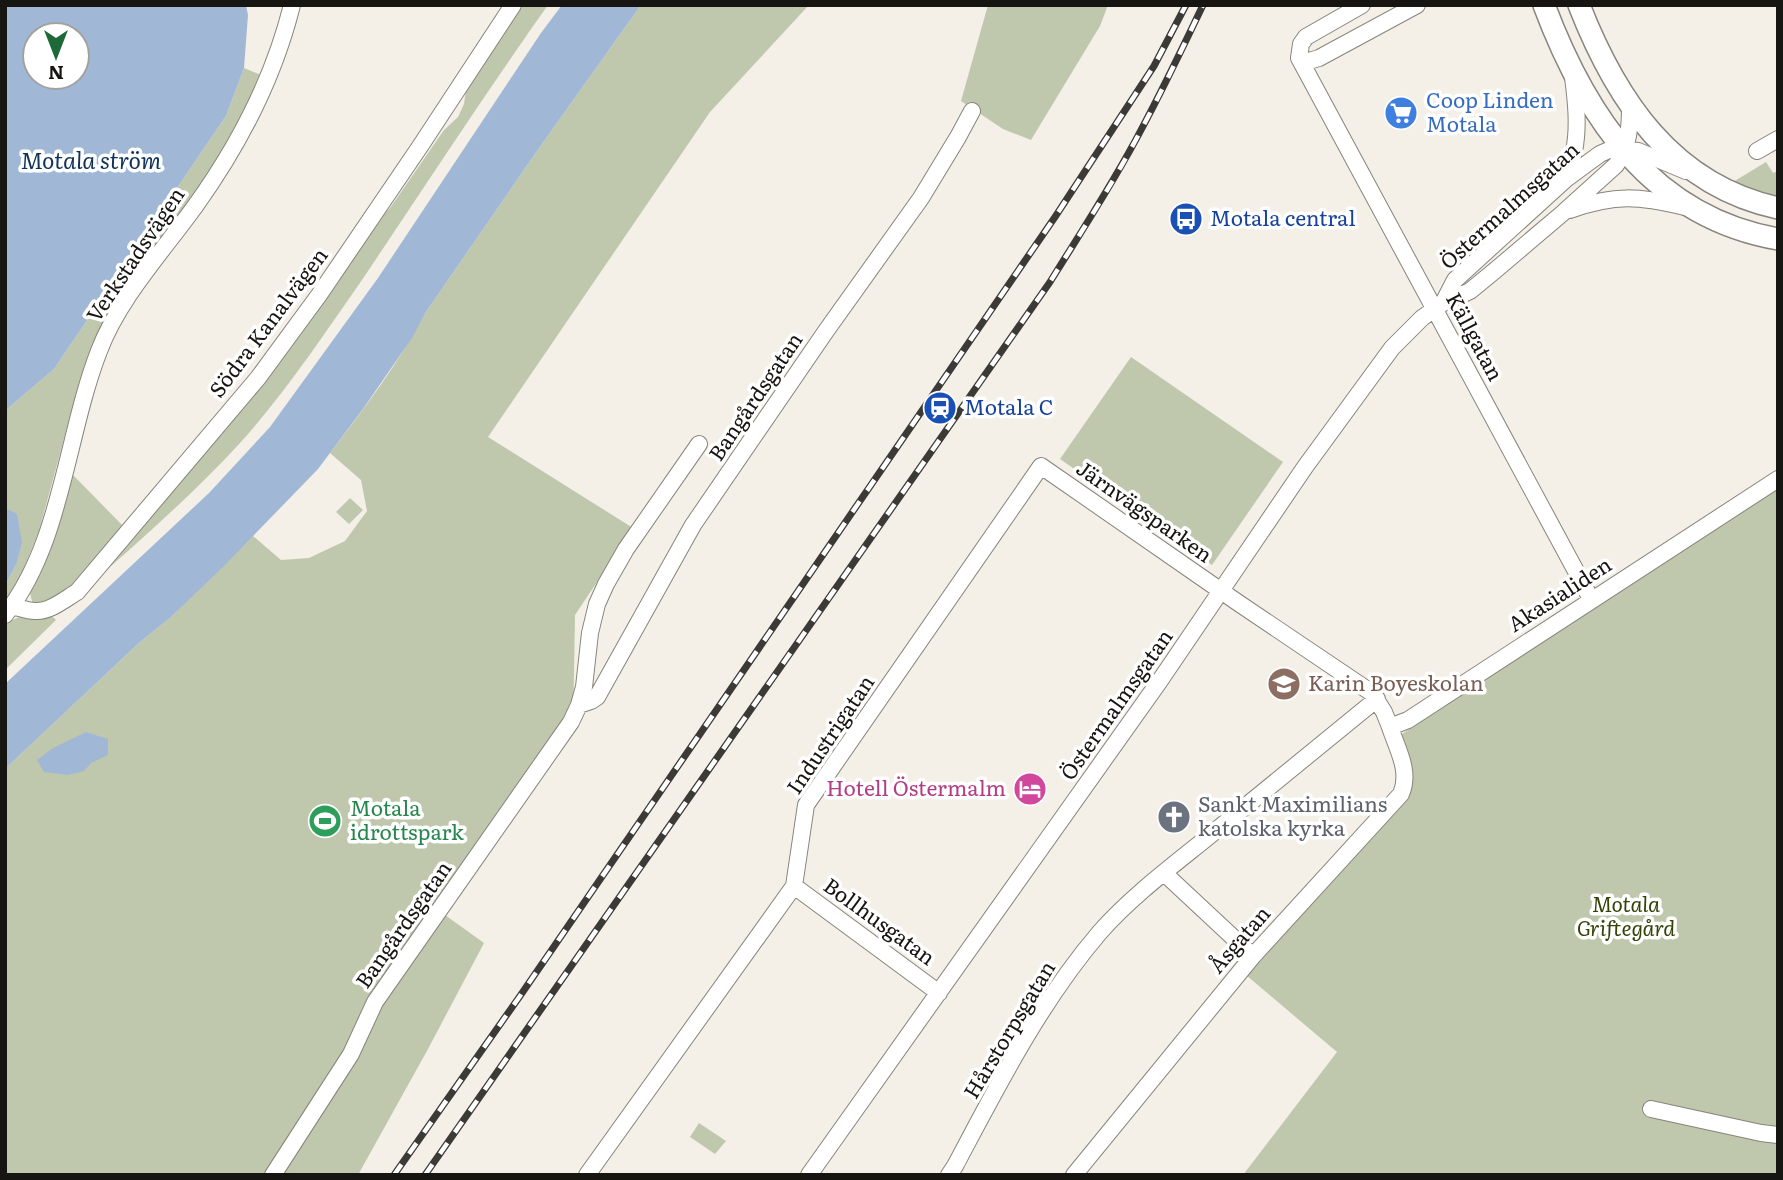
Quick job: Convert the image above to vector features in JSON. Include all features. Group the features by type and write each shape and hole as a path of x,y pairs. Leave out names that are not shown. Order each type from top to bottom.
{"main road":[{"path":"1544,5 1573,72 1602,123 1657,184 1689,207 1746,232 1778,239"},
{"path":"1579,5 1605,63 1630,106 1669,151 1683,164 1736,195 1778,208"}],"street":[{"name":"Verkstadsvägen","path":"9,610 35,565 50,524 78,417 100,348 130,295 197,204 228,156 260,97 292,5"},
{"name":"Södra Kanalvägen","path":"9,610 42,610 77,592 258,378 319,295 513,5"},
{"path":"1362,5 1306,37 1301,44 1299,58 1309,61 1319,58 1418,5"},
{"name":"Källgatan","path":"1299,58 1439,306 1591,599"},
{"path":"1566,178 1576,138 1573,72"},
{"path":"1630,106 1628,136 1624,149 1648,154 1708,180"},
{"name":"Bangårdsgatan","path":"579,705 597,697 606,685 693,525 921,198 972,111"},
{"path":"1756,151 1778,139"},
{"name":"Östermalmsgatan","path":"809,1175 1159,682 1305,467 1392,348 1409,329 1439,306 1470,291 1564,212 1622,158 1624,149 1600,153 1566,178 1455,280 1439,306"},
{"path":"1564,212 1591,203 1634,198 1689,207"},
{"name":"Bangårdsgatan","path":"273,1175 351,1054 375,1002 562,736 579,705 584,688 590,633 597,604 606,584 626,549 699,444"},
{"name":"Järnvägsparken","path":"1041,466 1377,699"},
{"name":"Industrigatan","path":"587,1175 794,886 806,804 1041,466"},
{"name":"Akasialiden","path":"1390,727 1408,720 1778,479"},
{"path":"1377,699 1390,727"},
{"name":"Hårstorpsgatan","path":"957,1172 992,1098 1050,997 1100,933 1123,908 1164,873 1377,699"},
{"name":"Åsgatan","path":"1074,1175 1253,956 1401,794 1405,771 1390,727"},
{"path":"1164,873 1253,956"},
{"name":"Bollhusgatan","path":"794,886 939,993"},
{"path":"1651,1109 1778,1135"}],"green space":[{"path":"519,5 548,5 320,341 257,424 223,461 94,581 364,234 390,208 444,130 458,117 464,104 467,83"},
{"name":"Motala idrottspark","path":"641,5 809,5 710,112 488,437 633,528 575,615 573,732 438,910 484,943 428,1049 358,1175 5,1175 5,769 140,642 170,618 253,536 281,560 309,558 345,541 367,511 361,480 330,453 381,384 426,312"},
{"path":"988,5 1108,5 1100,26 1031,140 1003,129 961,101"},
{"path":"244,68 261,75 240,120 209,173 118,299 98,334 77,391 39,531 17,585 5,602 5,585 16,565 17,515 5,508 5,411 54,369 226,116"},
{"path":"1766,162 1773,173 1778,171 1778,197 1733,182"},
{"path":"1131,357 1283,462 1212,565 1060,459"},
{"path":"72,474 125,528 77,587 43,606 33,605 30,593 41,569"},
{"name":"Motala Griftegård","path":"1778,480 1778,1175 1243,1175 1337,1052 1240,970 1351,852 1406,775 1402,734"},
{"path":"350,498 363,510 349,524 336,512"},
{"path":"27,614 46,614 56,620 5,670 5,627 10,621"},
{"path":"699,1123 726,1141 715,1154 690,1137"}],"water":[{"name":"Motala ström","path":"5,5 246,5 248,15 244,68 226,116 54,369 5,411"},
{"path":"562,5 641,5 426,312 412,338 363,409 318,469 170,618 140,642 5,769 5,684 209,493 270,427 378,278"},
{"path":"5,508 17,514 22,542 16,565 5,585"},
{"path":"86,732 108,739 108,755 91,763 84,771 68,775 44,772 37,760 53,748"}],"railway":[{"path":"394,1175 1055,217 1154,66 1186,5"},
{"path":"425,1175 1050,282 1131,149 1203,5"}],"place":[{"name":"Coop Linden Motala","path":"1401,113"},
{"name":"Motala central","path":"1186,219"},
{"name":"Motala C","path":"940,408"},
{"name":"Karin Boyeskolan","path":"1284,684"},
{"name":"Hotell Östermalm","path":"1030,789"},
{"name":"Sankt Maximilians katolska kyrka","path":"1174,817"},
{"name":"Motala idrottspark","path":"325,821"}]}
